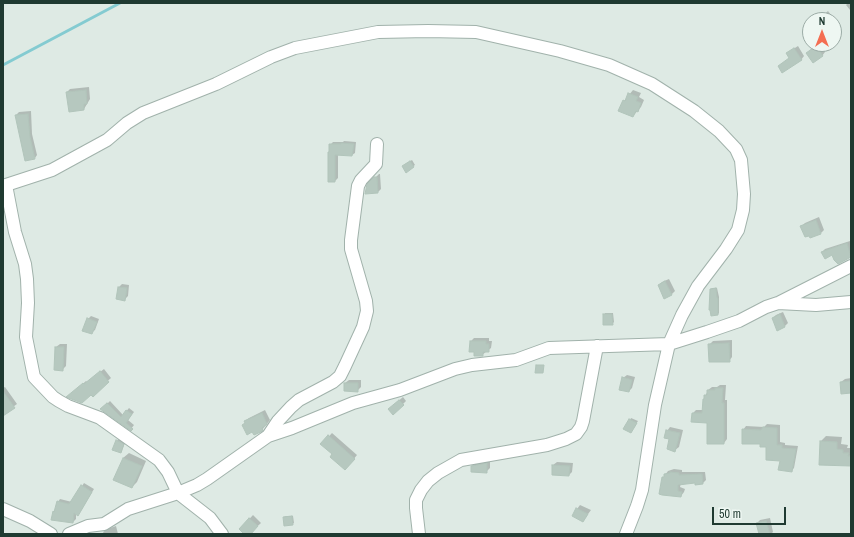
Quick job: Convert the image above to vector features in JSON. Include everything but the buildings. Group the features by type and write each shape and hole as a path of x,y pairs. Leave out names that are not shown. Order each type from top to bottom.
{"street":[{"path":"222,534 210,518 178,493 168,472 159,460 100,418 59,401 53,397 34,377 26,337 28,303 25,264 15,232 4,186 52,170 79,156 107,140 127,123 143,113 216,84 271,57 296,48 378,32 442,31 476,32 560,51 608,65 652,84 694,111 719,131 736,149 741,160 744,194 743,210 738,230 726,249 698,286 682,315 669,344 655,405 642,490 626,534"},
{"path":"268,436 278,420 299,400 333,382 340,376 349,360 363,327 367,311 366,300 351,249 351,240 358,186 361,180 376,164 377,144"},
{"path":"68,534 88,526 104,524 128,509 178,493 208,479 268,436 292,428 353,403 400,390 427,379 472,365 516,360 549,348 669,344 739,321 851,266"},
{"path":"778,303 816,305 851,302"},
{"path":"419,534 416,500 428,481 438,473 461,460 547,445 576,434 581,427 597,346"},
{"path":"3,509 30,521 51,534"}],"waterway":[{"path":"3,65 120,3"}]}
